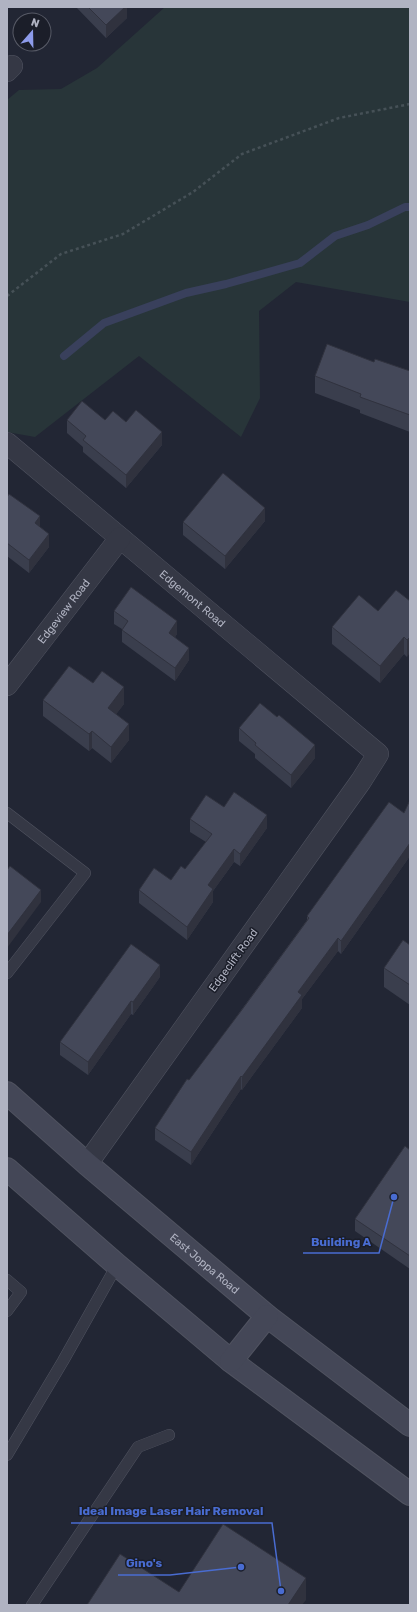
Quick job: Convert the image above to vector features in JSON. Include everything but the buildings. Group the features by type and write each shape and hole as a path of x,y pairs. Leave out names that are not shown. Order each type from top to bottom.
{"main road":[{"name":"East Joppa Road","path":"7,1093 87,1164 267,1316 410,1425"},
{"path":"7,1169 117,1265 231,1361 410,1494"},
{"path":"231,1361 267,1316"}],"street":[{"name":"Edgemont Road","path":"7,443 378,754"},
{"name":"Edgeview Road","path":"7,685 120,538"},
{"name":"Edgeclift Road","path":"87,1164 352,794 378,754"}],"lane":[{"path":"7,813 85,873 7,973"},
{"path":"7,1455 64,1361 117,1265"},
{"path":"7,1280 21,1292 7,1311"},
{"path":"32,1605 138,1447 169,1435"}],"path":[{"path":"7,296 61,254 123,234 193,192 242,154 339,118 410,104"}],"shaded area":[{"path":"165,7 410,7 410,302 296,282 259,311 260,398 241,437 139,356 35,437 7,432 7,100 19,90 61,89 97,68"}],"waterway":[{"path":"64,356 104,323 186,293 226,284 300,263 335,236 368,225 405,207 410,207"}],"place":[{"name":"Building A","path":"394,1197"},
{"name":"Gino's","path":"241,1567"},
{"name":"Ideal Image Laser Hair Removal","path":"281,1591"}]}
